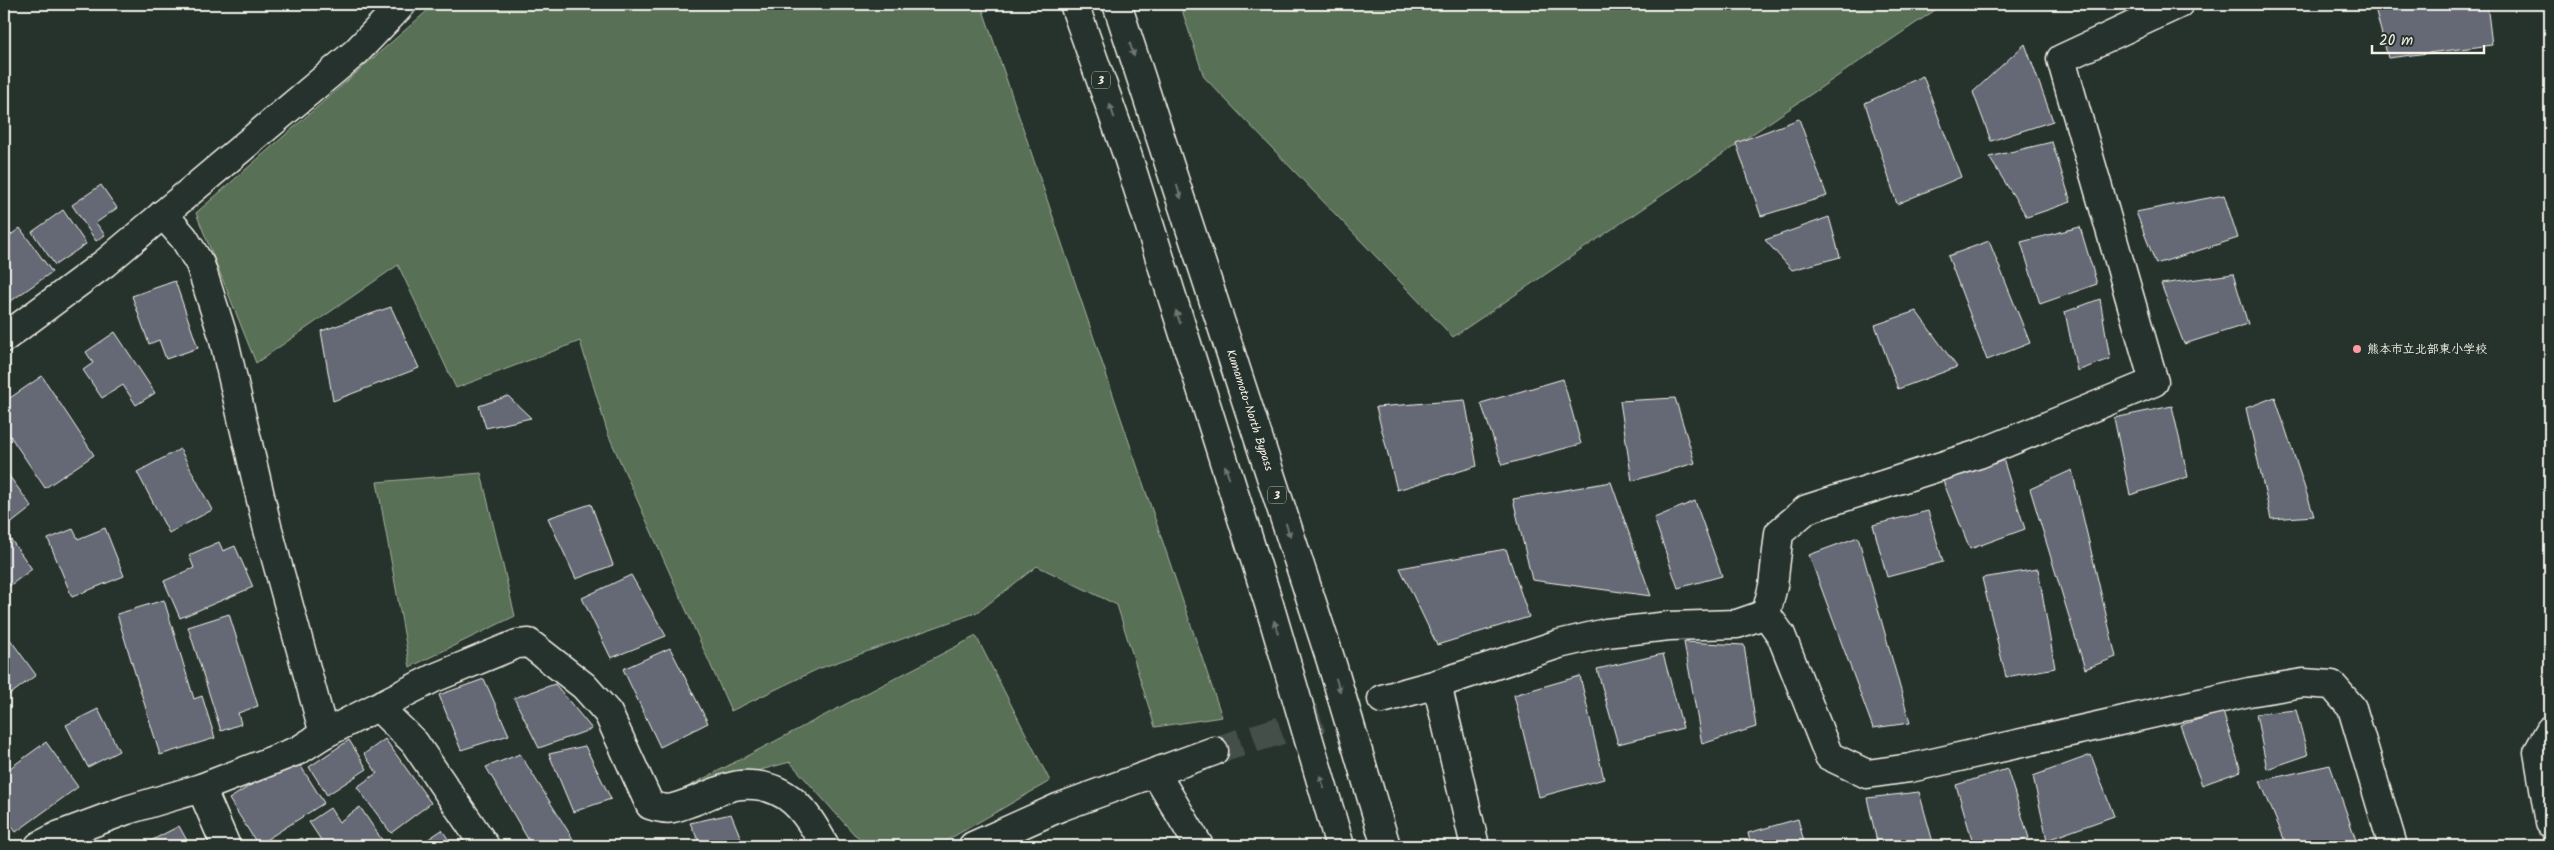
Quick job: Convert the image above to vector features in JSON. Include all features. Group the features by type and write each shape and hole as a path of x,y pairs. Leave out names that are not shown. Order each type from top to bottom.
{"main road":[{"path":"4,338 105,263 356,52 402,4"},
{"name":"3","path":"1074,4 1128,157 1269,604 1337,839"},
{"name":"Kumamoto-North Bypass","path":"1117,4 1331,662 1386,846"},
{"path":"2179,4 2061,59 2154,382 1979,454 1807,509 1779,533 1773,586 1766,614 1781,635 1829,756 1867,774 1910,768 2249,692 2303,683 2332,685 2352,708 2393,846"},
{"path":"163,214 184,238 200,264 223,336 267,526 324,734"},
{"path":"1382,699 1437,684 1559,644 1606,633 1669,626 1737,624 1766,614"},
{"path":"39,846 60,835 127,810 201,788 299,750 324,734 434,678 517,644 530,642 584,686 608,713 650,805 666,811 740,785 762,787 783,793 800,806 825,846"},
{"path":"1437,684 1475,846"},
{"path":"378,707 414,742 485,846"},
{"path":"2550,730 2538,752 2550,823"},
{"path":"973,846 1060,807 1156,774 1214,751"},
{"path":"1156,774 1199,846"},
{"path":"201,788 226,846"}],"green space":[{"path":"435,4 981,4 1222,717 1155,727 1117,605 1037,566 978,612 818,669 731,711 608,434 580,341 456,388 398,265 256,363 196,213"},
{"path":"1180,4 1944,4 1453,337 1204,77"},
{"path":"481,473 515,616 410,667 377,482"},
{"path":"976,636 1050,781 937,846 871,846 854,834 790,762 676,793"}],"building":[{"path":"2374,4 2487,4 2492,45 2388,58"},
{"path":"2025,44 2053,121 1991,141 1973,92"},
{"path":"1923,76 1961,177 1897,204 1865,103"},
{"path":"1799,119 1827,196 1761,216 1736,143"},
{"path":"2052,142 2071,202 2027,217 1989,157"},
{"path":"101,185 117,208 96,223 105,235 96,241 72,205"},
{"path":"2224,195 2238,238 2156,264 2136,212"},
{"path":"63,210 86,244 55,265 32,232"},
{"path":"1829,217 1840,257 1792,270 1765,240"},
{"path":"2080,227 2097,284 2040,304 2021,242"},
{"path":"20,228 52,272 4,306 4,240"},
{"path":"1989,241 2030,343 1987,360 1948,256"},
{"path":"2233,274 2248,324 2184,344 2161,284"},
{"path":"175,281 198,348 166,359 159,340 149,344 132,296"},
{"path":"2100,299 2110,359 2077,371 2065,312"},
{"path":"391,307 419,368 333,401 321,331"},
{"path":"1916,311 1957,367 1898,389 1875,325"},
{"path":"115,332 155,393 136,405 123,385 102,398 83,370 93,363 86,352"},
{"path":"42,376 94,455 45,488 4,427 4,402"},
{"path":"1563,379 1581,444 1502,465 1481,403"},
{"path":"508,396 531,418 486,428 479,406"},
{"path":"2275,397 2314,516 2271,519 2246,408"},
{"path":"1675,398 1695,463 1632,481 1620,401"},
{"path":"1465,400 1477,466 1397,490 1376,407"},
{"path":"2172,406 2188,477 2130,495 2114,418"},
{"path":"180,449 212,510 169,533 137,472"},
{"path":"2003,459 2025,529 1970,549 1943,481"},
{"path":"4,469 32,507 4,529"},
{"path":"2072,470 2116,657 2085,669 2030,489"},
{"path":"1611,482 1651,596 1532,580 1513,499"},
{"path":"1695,501 1722,576 1678,588 1654,518"},
{"path":"591,504 613,565 576,579 548,518"},
{"path":"1928,511 1943,562 1887,577 1873,525"},
{"path":"105,528 124,576 72,597 48,539 73,529 78,539"},
{"path":"4,530 32,569 4,590"},
{"path":"1858,537 1910,723 1873,728 1809,555"},
{"path":"219,542 223,551 235,546 253,587 180,618 164,581 194,568 189,555"},
{"path":"1506,549 1529,617 1437,645 1400,568"},
{"path":"2038,569 2055,668 2006,677 1982,578"},
{"path":"631,575 666,636 611,658 582,598"},
{"path":"164,600 194,699 202,696 215,738 160,755 117,614"},
{"path":"229,614 258,706 238,713 241,724 221,731 188,627"},
{"path":"4,631 36,675 4,699"},
{"path":"1684,642 1744,645 1756,727 1702,744"},
{"path":"670,648 708,723 660,747 623,669"},
{"path":"1663,654 1683,728 1618,744 1597,669"},
{"path":"1580,676 1604,779 1539,797 1514,695"},
{"path":"484,679 509,735 461,750 439,695"},
{"path":"555,684 592,729 539,748 514,698"},
{"path":"98,709 119,751 88,767 66,725"},
{"path":"2296,710 2308,755 2267,769 2256,714"},
{"path":"2223,712 2241,771 2202,785 2180,725"},
{"path":"385,739 431,803 391,833 357,787 377,773 364,754"},
{"path":"349,740 367,769 327,795 309,767"},
{"path":"46,742 78,787 16,832 4,816 4,759 10,768"},
{"path":"585,746 611,799 573,812 549,754"},
{"path":"520,754 573,839 555,846 532,846 486,767"},
{"path":"2091,755 2114,816 2047,840 2033,776"},
{"path":"295,757 324,803 258,845 229,799"},
{"path":"2330,765 2358,846 2287,846 2260,781"},
{"path":"2007,769 2029,838 2006,846 1974,846 1956,785"},
{"path":"1919,792 1934,846 1878,846 1867,798"},
{"path":"360,807 386,846 325,846 309,822 330,808 339,822"},
{"path":"731,814 744,846 701,846 690,823"},
{"path":"1798,819 1805,846 1751,846 1748,833"},
{"path":"179,826 190,846 141,846"},
{"path":"442,830 453,846 418,846"},
{"path":"302,838 307,846 287,846"}],"tunnel":[{"path":"1214,751 1382,699"}],"place":[{"name":"熊本市立北部東小学校","path":"2357,349"}]}
